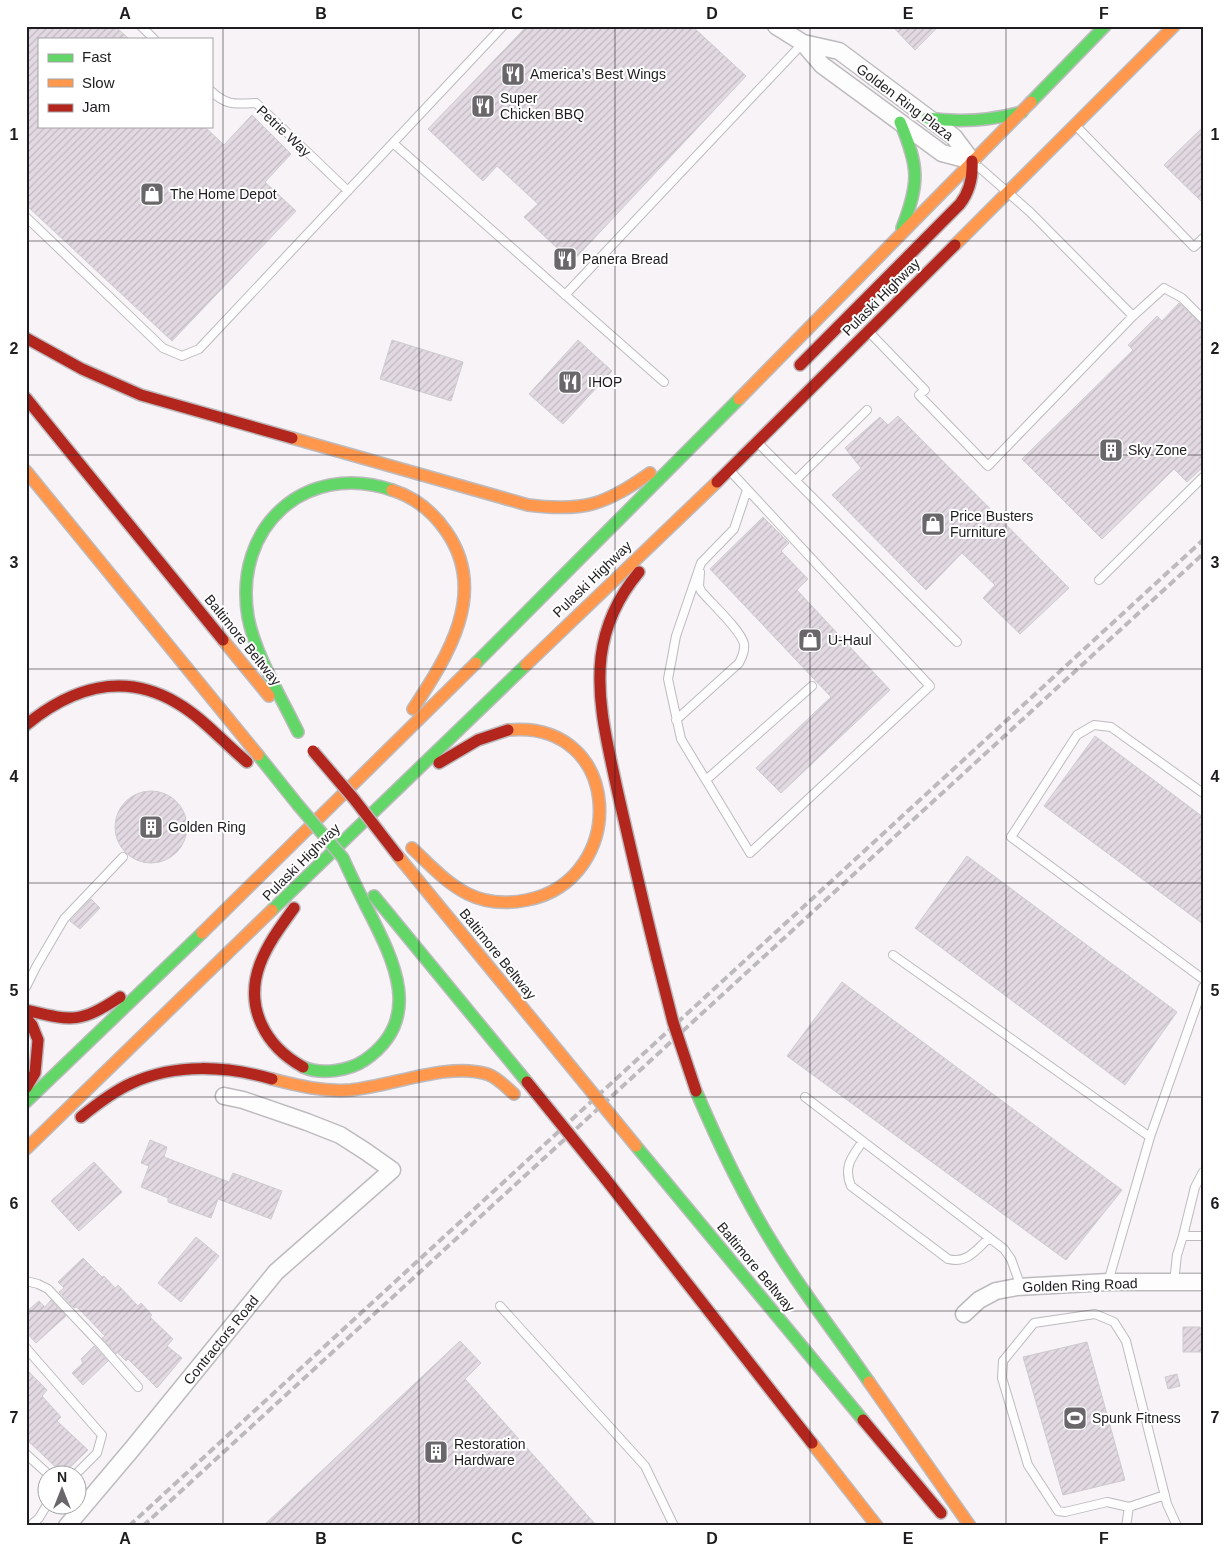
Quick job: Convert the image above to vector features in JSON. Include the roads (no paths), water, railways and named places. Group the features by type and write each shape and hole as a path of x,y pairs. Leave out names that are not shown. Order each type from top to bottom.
{"highway":[{"name":"Pulaski Highway","path":"26,1102 378,762 719,420 1105,26"},
{"name":"Pulaski Highway","path":"26,1150 226,958 345,839 712,487 1174,26"},
{"path":"927,118 971,123 1022,112"},
{"path":"899,237 914,194 916,174 912,152 900,122"},
{"path":"792,372 960,204 966,197 971,184 972,162"},
{"path":"26,338 68,363 141,396 528,505 546,508 568,509 592,506 608,501 629,488 719,420"},
{"name":"Baltimore Beltway","path":"26,398 354,799 398,856 945,1518"},
{"path":"26,471 281,788"},
{"path":"306,742 252,636 247,595 250,562 256,544 268,523 284,506 304,494 327,485 342,483 357,482 392,488 419,502 431,512 454,541 463,573 464,593 455,638 445,659 378,762"},
{"path":"712,487 625,588 610,616 601,658 599,682 601,708 626,828 657,960 673,1022 696,1091 736,1180 775,1248 970,1526"},
{"path":"478,711 522,652"},
{"path":"26,725 70,694 100,686 126,687 154,693 176,702 281,788 298,805 343,858 363,891 393,962 399,987 399,1011 393,1031 382,1048 371,1057 355,1066 339,1070 308,1069 290,1060 275,1048 262,1028 256,1009 255,983 259,967 271,940 301,899 345,839"},
{"path":"354,799 457,887 478,898 500,902 524,900 546,894 571,878 588,858 598,832 601,807 597,783 589,765 578,751 563,739 547,732 506,730 486,736 398,788"},
{"path":"363,891 527,1082 877,1526"},
{"path":"26,1010 70,1019 88,1016 104,1008 169,965"},
{"path":"26,1018 32,1025 38,1040 36,1073 26,1088"},
{"path":"26,1155 105,1098 141,1079 177,1071 199,1069 234,1070 302,1087 326,1090 378,1086 413,1078 454,1072 473,1072 486,1073 499,1080 517,1097"},
{"path":"560,1141 602,1179"}],"street":[{"name":"Golden Ring Plaza","path":"776,26 803,43 822,65 942,153 972,162"},
{"name":"Golden Ring Plaza","path":"803,43 838,51 954,137 972,162"},
{"name":"Contractors Road","path":"66,1526 132,1449 276,1272 392,1170 340,1135 243,1100 224,1096"},
{"name":"Golden Ring Road","path":"964,1314 979,1300 996,1291 1021,1286 1108,1282 1203,1282"}],"lane":[{"path":"141,26 153,38"},
{"path":"26,217 163,348 182,356 199,349 503,26"},
{"path":"565,295 803,43"},
{"name":"Petrie Way","path":"212,92 222,101 230,104 256,103 348,192"},
{"path":"1075,124 1194,247 1203,238"},
{"path":"393,143 664,382"},
{"path":"972,162 1030,212 1133,316"},
{"path":"868,331 925,390 919,395 988,466 1133,316 1164,288 1182,298 1203,319"},
{"path":"796,480 868,410"},
{"path":"756,442 957,642"},
{"path":"729,470 930,686 750,853 681,739 668,679 676,636 701,563 734,529 747,490"},
{"path":"1100,580 1203,477"},
{"path":"676,720 739,663 743,653 744,646 741,636 701,591 699,586 701,563"},
{"path":"706,780 812,686"},
{"path":"1203,793 1111,727 1094,725 1077,735 1011,837 1203,979"},
{"path":"26,988 36,966 64,919 123,857"},
{"path":"893,955 1150,1138"},
{"path":"1108,1282 1150,1138 1203,987"},
{"path":"805,1097 1004,1250 1011,1259 1021,1286"},
{"path":"863,1141 850,1160 847,1175 850,1186 948,1259 956,1261 968,1258 989,1238"},
{"path":"1174,1282 1177,1255 1195,1187 1203,1172"},
{"path":"1183,1236 1203,1236"},
{"path":"26,1281 48,1289 101,1345 138,1388"},
{"path":"500,1306 645,1466 674,1526"},
{"path":"1165,1495 1129,1507 1107,1502 1064,1512 1058,1511 1028,1465 1002,1378 1003,1361 1034,1323 1095,1314 1114,1322 1126,1341 1165,1495 1177,1526"},
{"path":"26,1348 102,1435 97,1454 86,1464"},
{"path":"26,1454 38,1465"},
{"path":"1126,1526 1129,1507"},
{"path":"30,1526 41,1514"}],"railway":[{"path":"129,1526 1203,540"},
{"path":"143,1526 1203,554"}],"place":[{"name":"America’s Best Wings","path":"513,74"},
{"name":"Super Chicken BBQ","path":"483,106"},
{"name":"The Home Depot","path":"152,194"},
{"name":"Panera Bread","path":"565,259"},
{"name":"IHOP","path":"570,382"},
{"name":"Sky Zone","path":"1111,450"},
{"name":"Price Busters Furniture","path":"933,524"},
{"name":"U-Haul","path":"810,640"},
{"name":"Golden Ring","path":"151,827"},
{"name":"Spunk Fitness","path":"1075,1418"},
{"name":"Restoration Hardware","path":"436,1452"}]}
